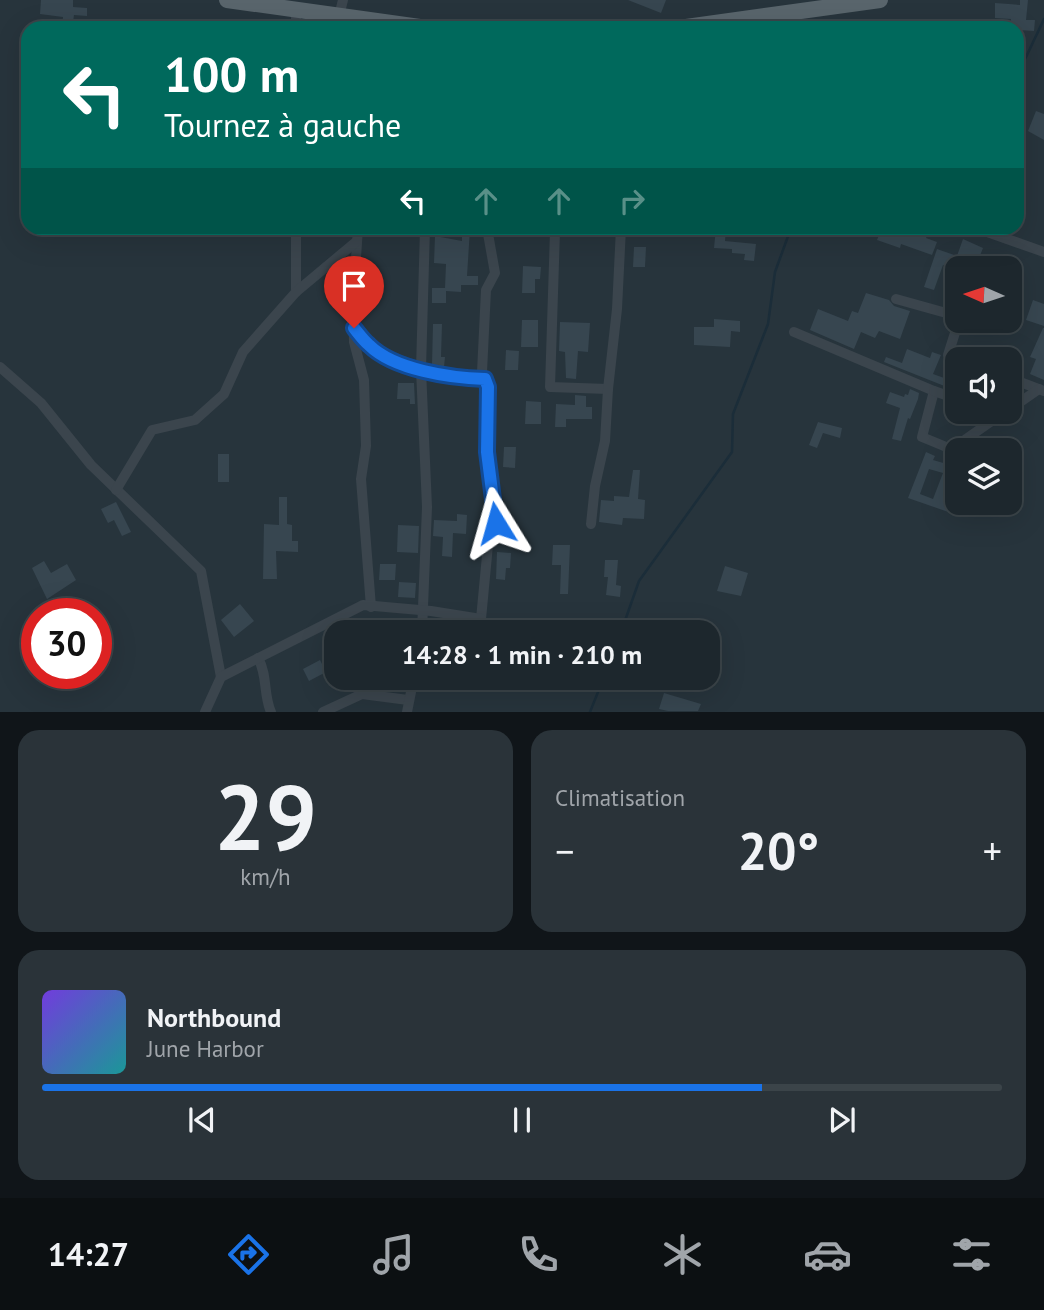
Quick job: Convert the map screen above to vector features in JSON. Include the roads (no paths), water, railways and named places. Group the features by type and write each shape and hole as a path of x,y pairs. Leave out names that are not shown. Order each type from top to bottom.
{"main road":[{"path":"227,0 296,10 341,8 374,21"},
{"path":"725,21 844,2 880,0"}],"street":[{"path":"296,10 296,21"},
{"path":"296,235 296,292"},
{"path":"357,235 354,342 364,380 366,446 361,479 371,607"},
{"path":"423,620 427,507 421,369 425,235"},
{"path":"221,677 363,605 481,619 488,545 496,523 487,452 488,387 482,372 486,290 495,273 488,235"},
{"path":"555,235 550,387 608,389"},
{"path":"591,524 595,486 605,441 621,235"},
{"path":"996,235 1044,252"},
{"path":"116,490 152,430 195,420 223,394 243,352 296,292 356,241"},
{"path":"896,299 945,314"},
{"path":"354,328 369,346 384,357 457,378 485,379"},
{"path":"794,332 945,395"},
{"path":"0,367 41,403 91,465 201,571 221,677 205,712"},
{"path":"1022,382 1042,390"},
{"path":"1022,401 1042,390"},
{"path":"934,391 922,437 956,451 966,439 986,424"},
{"path":"258,658 265,671 266,701 271,712"},
{"path":"407,712 411,690"},
{"path":"323,712 362,694 408,700"}],"waterway":[{"path":"1024,61 1044,19"},
{"path":"625,620 639,581 732,452 733,414 768,324 775,272 788,235"},
{"path":"590,712 599,690"}]}
